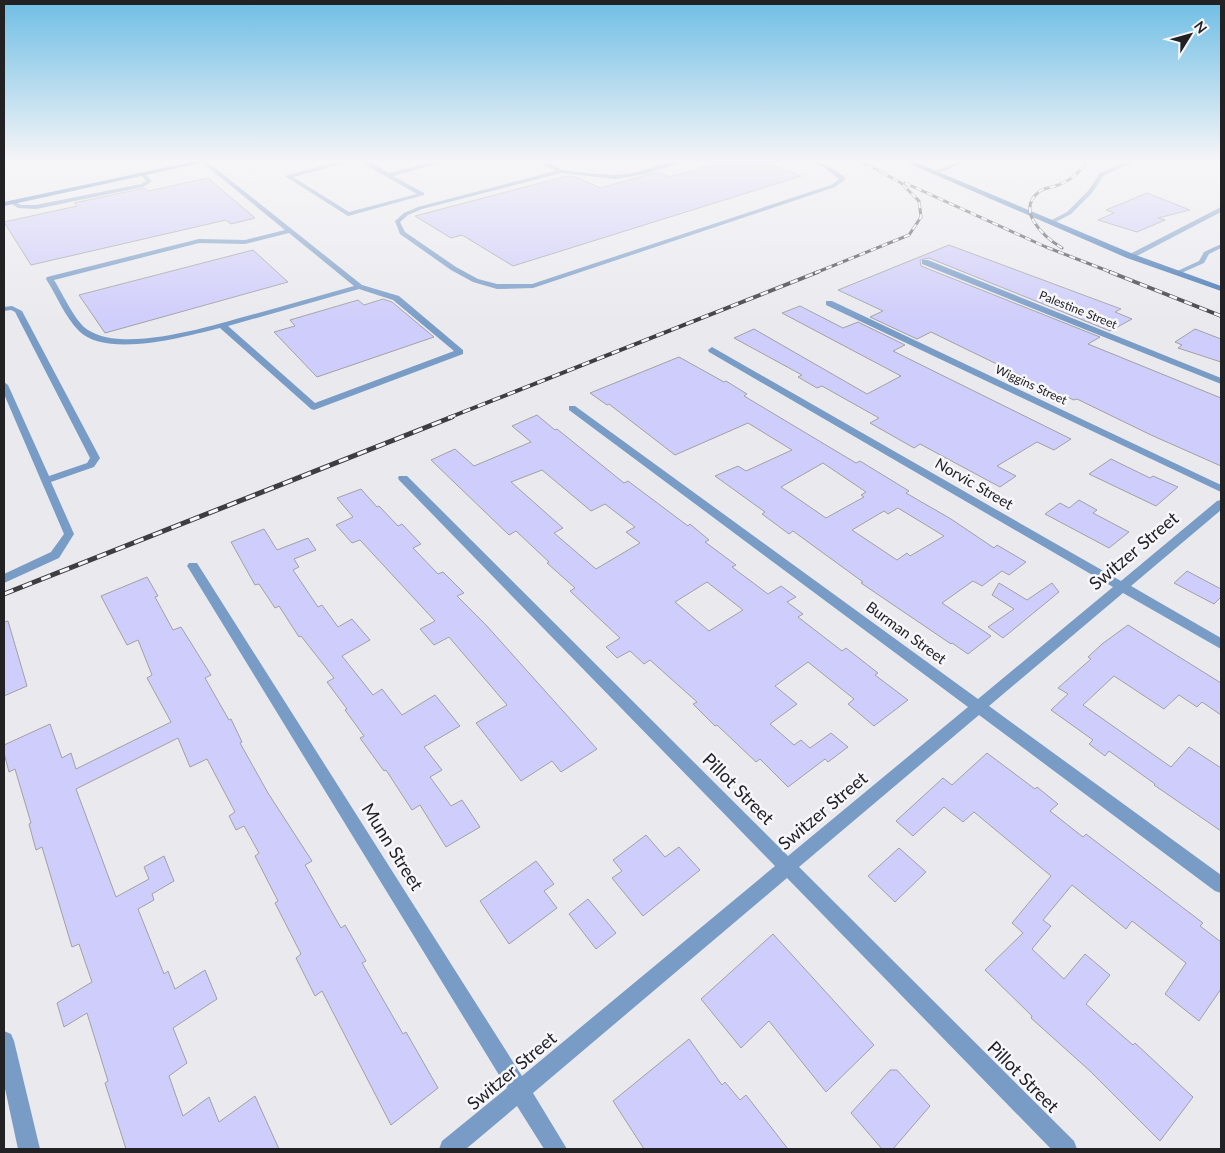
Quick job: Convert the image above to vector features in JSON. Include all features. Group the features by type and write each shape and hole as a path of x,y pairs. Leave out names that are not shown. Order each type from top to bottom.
{"main road":[{"path":"1029,214 1130,256 1221,289"}],"street":[{"path":"1130,256 1212,214"},
{"name":"Palestine Street","path":"925,262 1221,381"},
{"name":"Wiggins Street","path":"829,303 1221,489"},
{"name":"Norvic Street","path":"712,350 1221,644"},
{"name":"Burman Street","path":"572,408 1221,885"},
{"name":"Pillot Street","path":"403,478 1066,1149"},
{"name":"Switzer Street","path":"450,1149 1221,504"},
{"name":"Munn Street","path":"193,566 556,1149"},
{"path":"4,1041 29,1149"}],"lane":[{"path":"222,325 314,407 460,352 396,298 359,287 270,214"},
{"path":"406,214 397,222 402,233 472,279 488,285 509,288 533,286 750,214"},
{"path":"1050,223 1067,214"},
{"path":"290,231 245,242 199,241 50,280 83,331 103,339 148,342 222,325 359,287"},
{"path":"1177,273 1202,262 1206,253 1221,246"},
{"path":"4,309 12,308 18,311 95,458 91,465 45,480"},
{"path":"4,385 70,534 55,555 4,579"}],"building":[{"path":"41,214 250,214 255,218 231,224 226,220 31,265 4,222"},
{"path":"423,214 680,214 513,266 462,235 451,238 415,216"},
{"path":"1112,214 1175,214 1158,218 1165,220 1137,232 1098,220"},
{"path":"949,245 1121,309 1115,312 1132,319 1110,331 929,258 920,260 921,266 1100,337 1088,344 1221,398 1221,466 1077,399 1074,400 1044,387 931,332 917,339 870,317 883,311 838,290"},
{"path":"253,250 288,282 105,333 79,295"},
{"path":"383,299 392,302 434,337 317,377 274,332 295,326 290,320 358,300 364,305"},
{"path":"800,306 843,328 858,322 905,345 893,351 1071,439 1054,450 1037,442 997,466 1016,476 1000,487 920,444 914,448 870,423 879,418 822,386 817,388 798,377 802,375 734,338 754,329 867,394 901,376 782,313"},
{"path":"1195,329 1221,339 1221,362 1178,348 1182,345 1175,342"},
{"path":"679,357 724,382 726,381 747,394 744,396 856,463 860,461 909,491 906,493 951,519 994,548 997,545 1026,562 1009,575 1002,571 982,586 973,581 942,603 991,636 968,654 861,583 863,582 793,531 789,534 762,514 765,512 715,476 738,466 746,471 792,450 748,423 675,455 609,404 607,405 590,393","holes":["823,463 866,492 861,495 864,497 826,518 781,487","898,508 944,536 910,556 907,553 897,560 852,530 884,511 888,514"]},
{"path":"537,415 624,483 628,481 688,526 690,524 709,540 705,542 736,565 732,567 768,594 781,586 796,597 787,602 803,614 798,617 842,651 846,648 878,673 875,675 908,700 874,726 848,704 854,699 808,662 775,686 797,704 770,724 794,745 801,740 810,748 831,733 848,747 828,762 825,759 788,787 760,759 756,762 717,725 715,726 693,704 697,702 650,660 644,664 630,651 617,658 606,647 620,638 570,591 575,588 516,531 509,535 431,460 455,449 474,466 531,442 512,426","holes":["542,470 591,511 605,504 635,527 626,532 640,543 596,569 554,533 563,528 511,482","707,582 743,610 709,631 675,602"]},
{"path":"1111,459 1150,478 1153,476 1178,487 1156,506 1089,474"},
{"path":"361,489 377,507 379,506 398,526 402,524 421,544 413,548 438,574 443,572 464,593 457,596 486,625 597,749 561,772 552,761 521,781 476,723 507,705 449,637 434,645 420,629 435,621 360,540 352,543 336,525 353,517 337,498"},
{"path":"1079,500 1097,510 1093,513 1129,532 1109,548 1045,514 1060,503 1069,508"},
{"path":"264,529 277,550 308,538 316,550 294,559 299,567 293,570 318,607 322,605 338,627 352,619 370,640 342,656 373,695 382,689 402,715 435,695 460,726 424,747 442,770 430,777 451,806 462,800 480,827 446,847 420,805 412,810 386,770 384,771 360,738 364,736 327,682 334,678 301,636 299,637 279,606 275,608 259,584 255,585 231,542"},
{"path":"1187,571 1221,589 1221,597 1214,604 1174,583"},
{"path":"147,577 158,596 155,597 173,630 181,627 211,675 205,678 229,720 231,719 242,742 240,743 268,793 312,861 305,865 341,928 345,925 366,961 362,963 403,1034 406,1032 438,1088 391,1125 322,991 315,996 296,958 301,954 275,903 278,901 255,856 259,853 244,826 236,830 229,816 235,812 207,759 190,767 178,738 76,789 116,897 149,879 144,867 164,856 174,881 152,894 154,900 138,909 164,974 168,971 175,989 205,970 217,999 173,1028 187,1063 169,1076 183,1116 209,1097 219,1122 255,1096 279,1149 126,1149 105,1083 108,1081 87,1013 64,1027 57,1003 92,982 79,944 72,947 42,847 36,850 29,824 31,823 15,769 9,772 4,745 50,724 62,758 71,753 76,769 171,722 147,678 152,675 138,640 127,645 101,596"},
{"path":"999,583 1027,600 1052,583 1059,592 1003,638 988,627 1014,609 992,595"},
{"path":"8,621 27,686 4,696 4,622"},
{"path":"1128,625 1221,683 1221,715 1202,702 1197,707 1179,695 1164,709 1114,676 1083,705 1171,767 1189,747 1221,768 1221,831 1154,785 1109,751 1105,756 1089,744 1093,740 1051,710 1068,694 1058,688 1091,659 1088,657 1102,644"},
{"path":"987,753 1035,789 1037,787 1058,804 1050,811 1083,837 1086,834 1203,923 1200,926 1221,942 1221,989 1199,1021 1165,994 1186,963 1132,921 1126,929 1072,885 1043,920 1051,926 1032,949 1064,979 1085,954 1110,975 1086,1004 1133,1045 1135,1043 1193,1097 1160,1141 1090,1071 1031,1018 1032,1016 985,970 1023,933 1012,923 1051,876 974,812 963,822 944,807 913,836 896,821 943,778 952,785"},
{"path":"646,835 665,857 679,847 700,870 643,916 612,878 622,871 613,860"},
{"path":"899,848 926,872 895,902 868,876"},
{"path":"536,861 554,884 544,891 557,908 509,944 480,901"},
{"path":"588,899 616,933 596,949 569,914"},
{"path":"773,934 874,1045 826,1092 769,1021 741,1048 701,999"},
{"path":"689,1039 722,1085 725,1082 740,1100 746,1095 788,1149 644,1149 613,1101"},
{"path":"890,1070 897,1070 930,1106 893,1149 882,1149 851,1113"}],"railway":[{"path":"815,273 909,235 921,217 921,214"},
{"path":"973,214 1046,247 1113,273"},
{"path":"1031,214 1040,230 1062,248"},
{"path":"448,418 818,272"},
{"path":"1110,272 1221,316"},
{"path":"4,594 452,417"}]}
